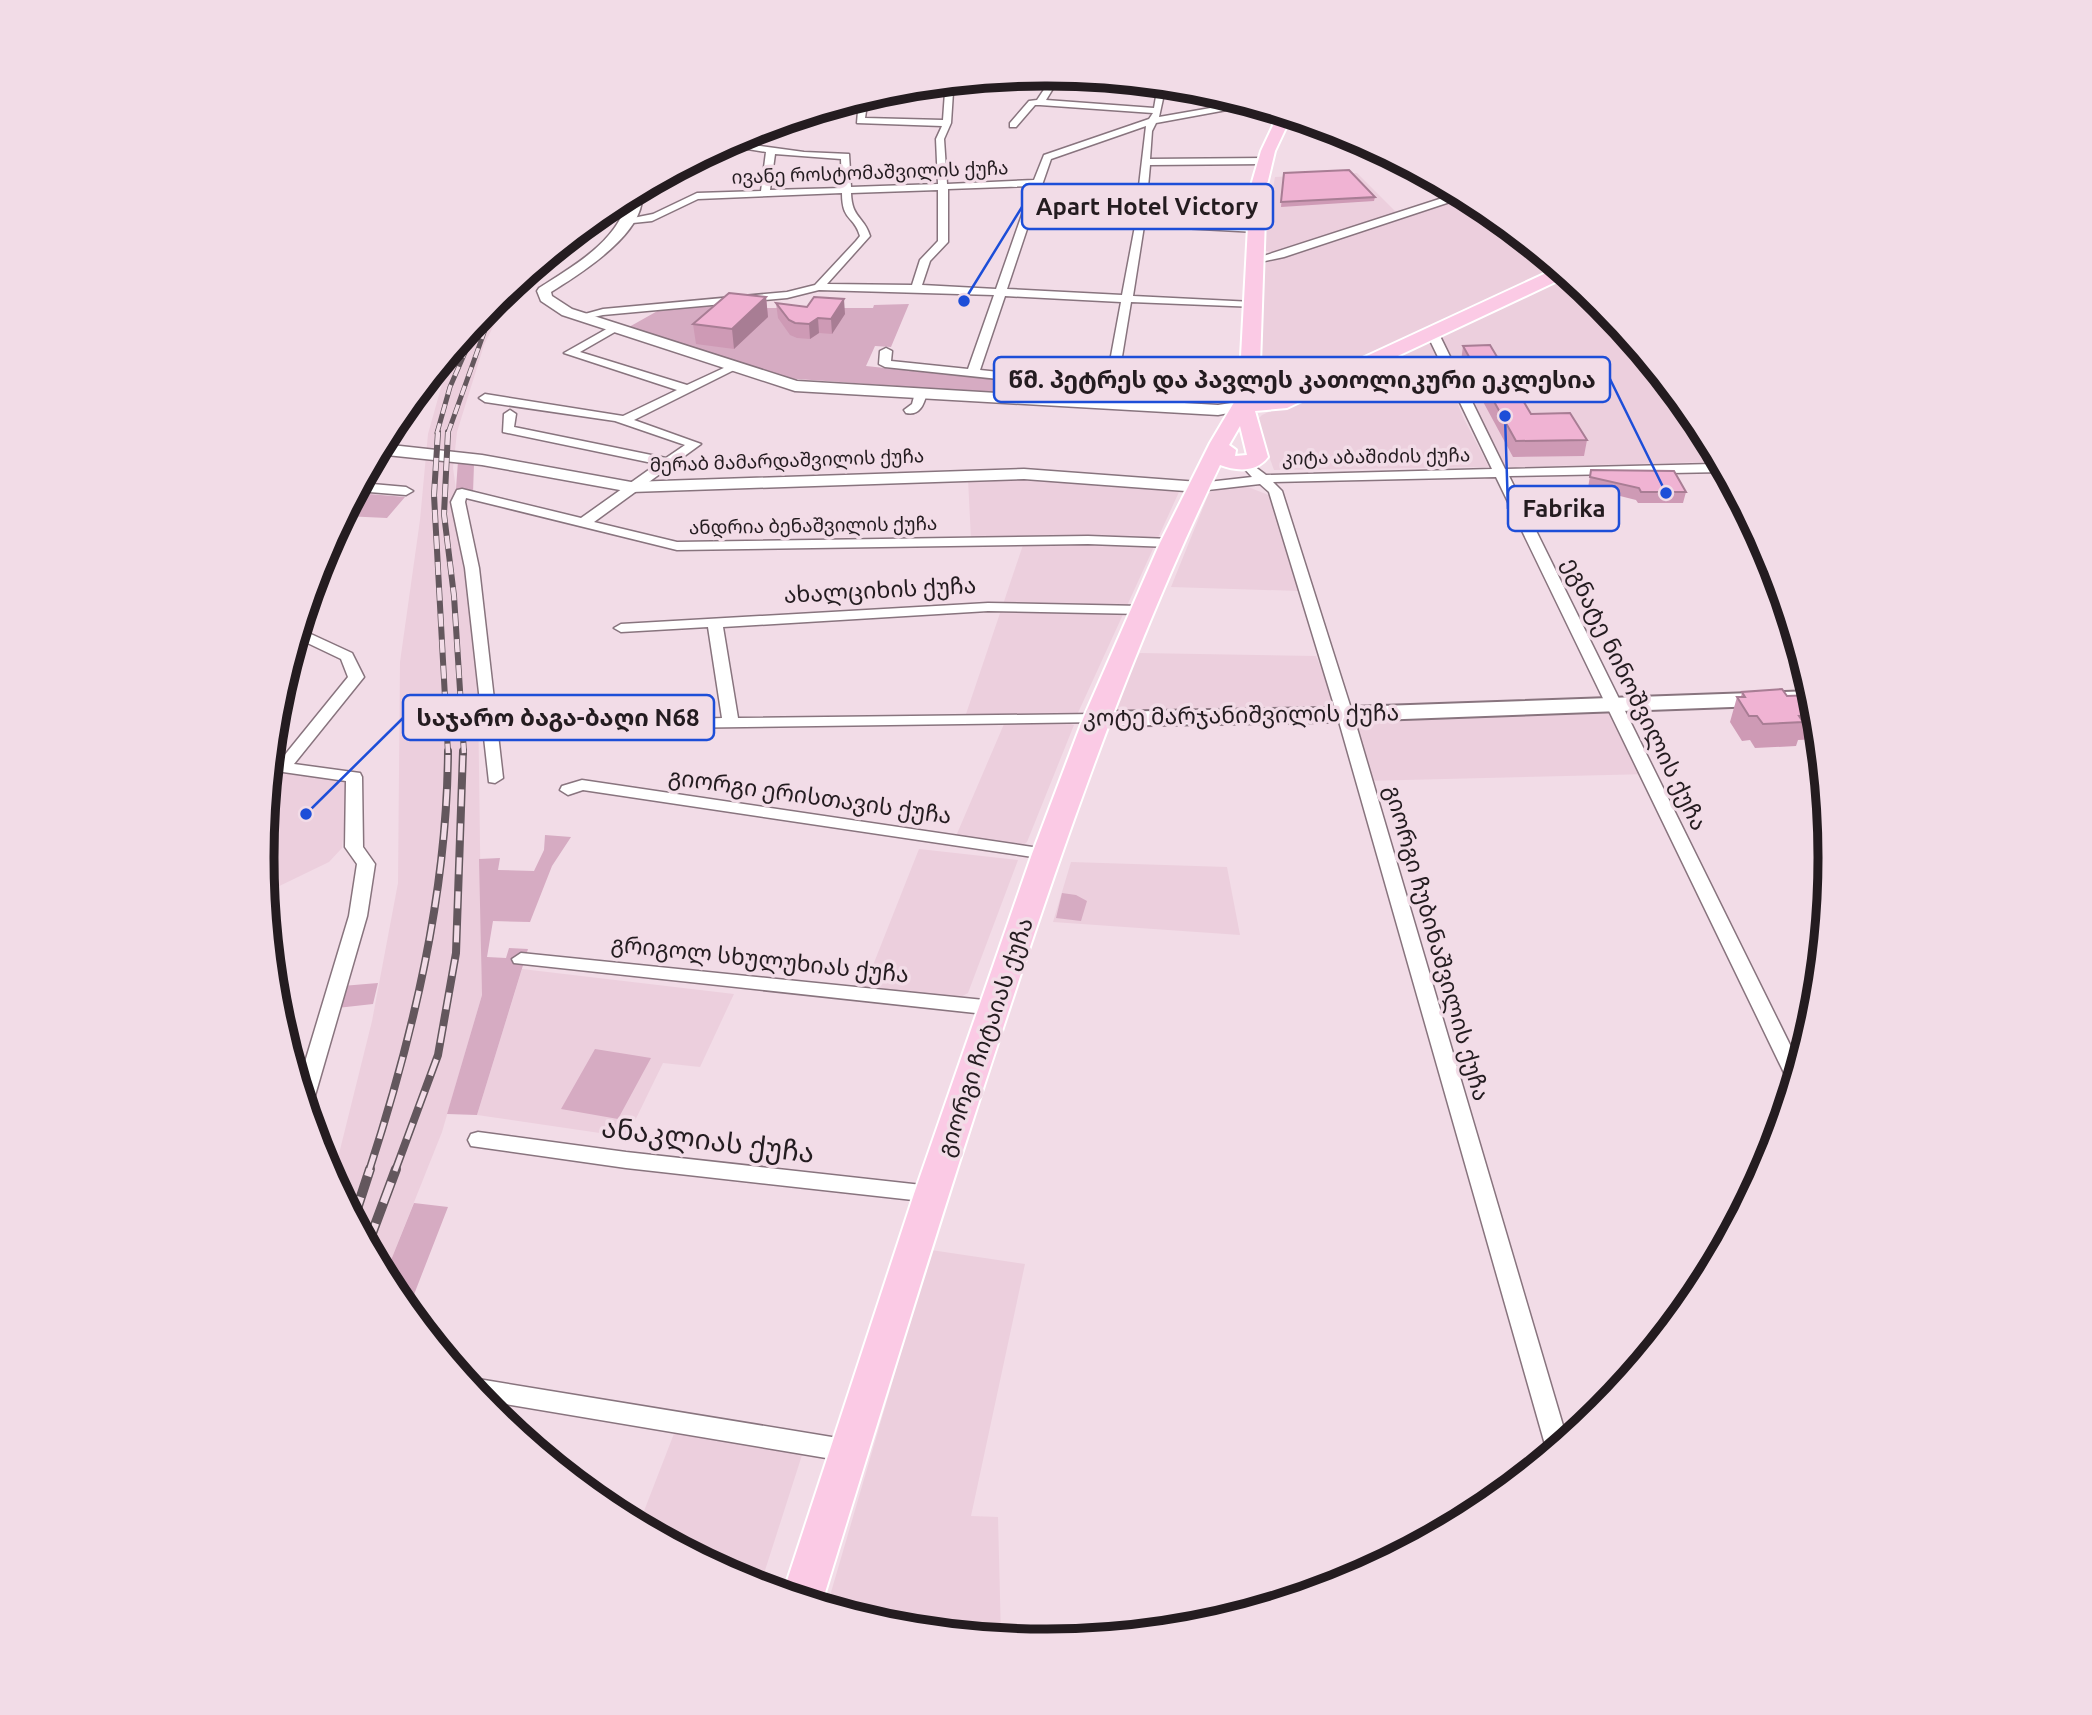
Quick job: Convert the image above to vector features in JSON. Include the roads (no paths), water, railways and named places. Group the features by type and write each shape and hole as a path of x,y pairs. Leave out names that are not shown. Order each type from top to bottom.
{"main road":[{"path":"1253,458 1241,412 1253,305 1258,189 1282,123"},
{"path":"1241,412 1285,402 1554,276"},
{"name":"გიორგი ჩიტაიას ქუჩა","path":"805,1590 931,1194 1046,854 1096,719 1171,543 1241,412"},
{"path":"1223,447 1224,459 1253,458"},
{"path":"1199,487 1253,458"},
{"name":"კოტე მარჯანიშვილის ქუჩა","path":"1096,719 1345,714 1801,698"}],"street":[{"path":"1040,102 1050,86"},
{"path":"916,288 925,260 943,243 940,139 947,123 949,92"},
{"path":"1109,395 1140,223 1148,131 1156,116 1160,94"},
{"path":"1013,125 1031,103 1040,102 1156,116"},
{"path":"973,372 1047,157 1053,152 1156,116 1225,107"},
{"path":"862,108 860,121 947,123"},
{"path":"745,147 846,156 847,210 866,236 857,250 834,267 819,287"},
{"path":"765,194 771,150"},
{"path":"1146,162 1266,161"},
{"name":"ივანე როსტომაშვილის ქუჩა","path":"627,222 665,215 684,201 697,196 1037,183"},
{"path":"1256,260 1448,199"},
{"path":"632,207 627,222 587,263 544,291 546,298 580,317 732,368 795,386 921,393 1109,395 1227,401 1241,412"},
{"path":"1026,217 1257,229"},
{"path":"580,317 603,312 787,295 819,287 916,288 1253,305"},
{"path":"614,329 570,353 687,389"},
{"name":"ეგნატე ნინოშვილის ქუჩა","path":"1432,332 1789,1064"},
{"path":"886,351 885,364 973,372 1109,395 1241,412"},
{"path":"624,420 732,368"},
{"path":"910,410 918,406 921,393"},
{"path":"485,398 624,420 695,444 631,486 584,523"},
{"path":"510,414 508,429 667,462"},
{"name":"მერაბ მამარდაშვილის ქუჩა","path":"391,450 482,460 631,486 701,487 1024,474 1199,487"},
{"path":"1253,458 1265,480"},
{"name":"კიტა აბაშიძის ქუჩა","path":"1199,487 1283,477 1711,467"},
{"name":"გიორგი ჩუბინაშვილის ქუჩა","path":"1265,480 1275,491 1345,714 1554,1439"},
{"path":"369,488 406,491"},
{"name":"ანდრია ბენაშვილის ქუჩა","path":"495,778 472,568 457,502 463,493 677,546 1088,540 1171,543"},
{"name":"ახალციხის ქუჩა","path":"621,628 988,607 1142,610"},
{"path":"715,622 731,723"},
{"path":"307,637 347,656 356,677 283,767 354,777 354,847 366,864 358,916 309,1084"},
{"path":"305,644 319,643"},
{"name":"კოტე მარჯანიშვილის ქუჩა","path":"669,723 1096,719"},
{"name":"გიორგი ერისთავის ქუჩა","path":"568,790 582,785 1046,854"},
{"name":"გრიგოლ სხულუხიას ქუჩა","path":"521,959 994,1008"},
{"name":"ანაკლიას ქუჩა","path":"478,1140 626,1160 931,1194"},
{"path":"489,1391 850,1451"}],"railway":[{"path":"448,433 486,327"},
{"path":"437,433 450,387 467,348"},
{"path":"438,432 434,495 448,752"},
{"path":"448,432 444,514 454,596 464,753"},
{"path":"395,1171 438,1055 456,953 463,751"},
{"path":"369,1171 400,1069 425,964 441,858 448,752"},
{"path":"358,1206 370,1169"},
{"path":"372,1233 396,1169"}],"place":[{"name":"Apart Hotel Victory","path":"964,301"},
{"name":"Fabrika","path":"1505,416"},
{"name":"წმ. პეტრეს და პავლეს კათოლიკური ეკლესია","path":"1666,493"},
{"name":"საჯარო ბაგა-ბაღი N68","path":"306,814"}]}
